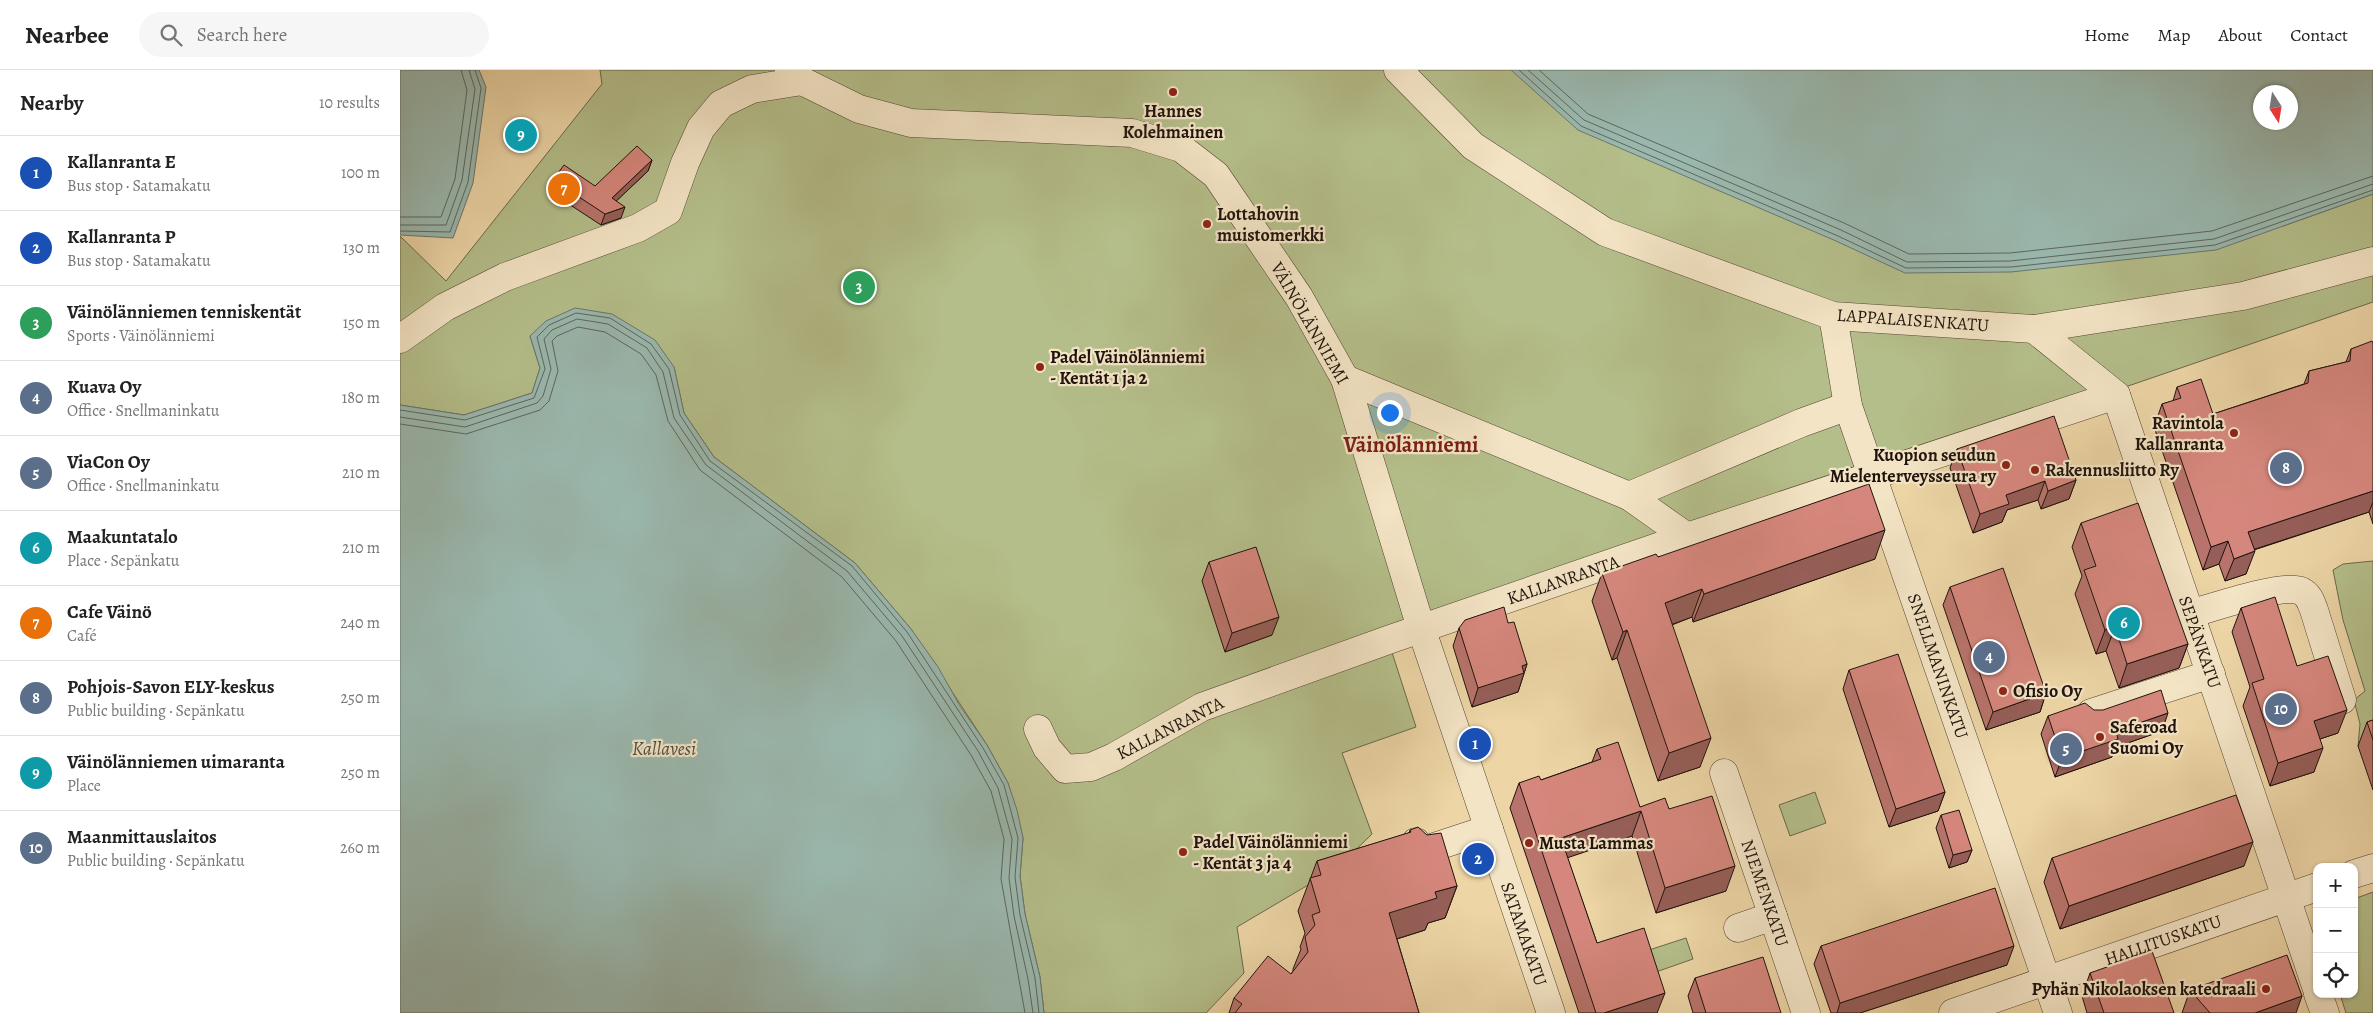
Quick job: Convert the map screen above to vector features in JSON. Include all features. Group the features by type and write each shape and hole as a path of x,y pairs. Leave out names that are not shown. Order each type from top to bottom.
{"street":[{"name":"LAPPALAISENKATU","path":"1398,70 1473,146 1605,232 1833,316 2034,329 2243,296 2373,261"},
{"path":"400,339 445,307 505,277 638,228 668,211 685,163 701,128 721,104 752,89 796,75"},
{"name":"VÄINÖLÄNNIEMI","path":"796,75 859,109 911,124 1132,133 1181,148 1216,175 1299,297 1345,379 1421,628"},
{"name":"SNELLMANINKATU","path":"1833,316 1848,406 2058,1013"},
{"path":"2034,329 2116,395"},
{"path":"1345,379 1629,496 1687,537"},
{"name":"KALLANRANTA","path":"1038,729 1047,748 1065,769 1091,766 1114,757 1202,707 1421,628 1687,537 2116,395"},
{"name":"SEPÄNKATU","path":"2116,395 2313,977"},
{"path":"1629,496 1848,406"},
{"path":"2190,614 2272,592 2299,590 2309,596 2342,700"},
{"name":"SATAMAKATU","path":"1421,628 1551,1013"},
{"path":"2090,713 2211,674"},
{"name":"NIEMENKATU","path":"1724,773 1806,1013"},
{"path":"1416,842 1419,852 1489,829"},
{"path":"2358,873 2373,868"},
{"name":"HALLITUSKATU","path":"1953,1013 2313,888"},
{"path":"1738,928 1773,916"},
{"path":"2319,998 2325,1013"}],"green space":[{"path":"600,70 2219,70 2283,226 2373,194 2373,302 1388,640 1416,727 1342,753 1372,834 1337,868 1237,927 1244,973 1206,1013 1044,1013 1040,977 1025,914 1020,876 1023,838 1008,783 987,745 911,629 855,563 714,457 684,413 674,367 530,336 540,368 532,393 464,415 400,405 400,236 446,281 602,84"},
{"path":"2373,561 2373,741 2358,746 2360,724 2354,700 2365,691 2343,620 2333,570 2343,564"},
{"path":"1815,792 1826,823 1790,836 1779,805"},
{"path":"2373,892 2373,1013 2346,1013 2341,998 2358,998 2358,898"},
{"path":"1686,938 1693,959 1656,972 1649,950"}],"water":[{"path":"400,70 479,70 486,87 473,183 453,238 400,235"},
{"path":"1511,70 2373,70 2373,194 2216,250 2011,272 1905,273 1836,241 1578,130"},
{"name":"Kallavesi","path":"575,308 612,314 655,340 674,367 684,413 714,457 855,563 911,629 938,667 960,706 987,745 1008,783 1017,810 1023,838 1020,876 1025,914 1040,977 1044,1013 400,1013 400,405 464,415 532,393 540,368 530,336 546,321"}],"building":[{"path":"637,146 652,160 612,198 625,207 605,214 553,180 564,165 595,186"},
{"path":"2372,341 2373,491 2248,532 2255,551 2234,559 2228,541 2211,547 2162,404 2181,398 2177,387 2201,379 2213,414 2308,383 2309,371 2350,361 2351,349"},
{"path":"2054,416 2076,480 2048,491 2045,481 2006,495 2009,504 1980,514 1957,449"},
{"path":"1869,484 1885,530 1704,594 1702,589 1665,603 1711,738 1669,753 1627,630 1623,632 1602,573 1656,554 1658,557"},
{"path":"2138,503 2188,644 2127,664 2115,627 2105,630 2084,570 2096,566 2081,523"},
{"path":"1256,547 1279,617 1232,633 1209,562"},
{"path":"2003,568 2046,693 1993,712 1950,587"},
{"path":"2275,597 2297,666 2328,656 2347,710 2314,721 2323,748 2278,763 2252,683 2264,679 2241,608"},
{"path":"1504,607 1508,623 1514,622 1527,664 1522,666 1524,673 1478,688 1459,628 1465,620"},
{"path":"1898,654 1945,792 1896,809 1849,670"},
{"path":"2161,690 2168,713 2116,731 2118,739 2062,758 2048,716 2085,703 2094,710 2103,710"},
{"path":"2373,720 2373,740 2367,722"},
{"path":"1618,742 1640,807 1665,798 1669,809 1712,796 1735,866 1665,888 1641,811 1561,838 1597,943 1644,928 1665,993 1604,1013 1596,1013 1519,783 1539,776 1541,780 1601,759 1597,749"},
{"path":"2236,795 2253,842 2069,906 2052,858"},
{"path":"1959,810 1972,850 1953,855 1941,815"},
{"path":"1418,827 1427,835 1441,833 1457,886 1435,892 1437,898 1389,913 1419,1013 1235,1013 1242,1004 1234,998 1268,956 1291,974 1308,952 1305,937 1315,925 1312,915 1320,912 1310,878 1321,875 1317,861 1411,832 1410,830"},
{"path":"1995,888 2014,946 1840,1003 1821,946"},
{"path":"2152,951 2174,1013 2104,1013 2090,973"},
{"path":"2287,955 2302,996 2255,1013 2210,1013 2190,990"},
{"path":"1763,957 1781,1013 1706,1013 1695,978"}],"place":[{"name":"Hannes Kolehmainen","path":"1173,92"},
{"name":"Väinölänniemen uimaranta","path":"521,135"},
{"name":"Cafe Väinö","path":"564,189"},
{"name":"Lottahovin muistomerkki","path":"1207,224"},
{"name":"Väinölänniemen tenniskentät","path":"859,287"},
{"name":"Padel Väinölänniemi - Kentät 1 ja 2","path":"1040,367"},
{"name":"Ravintola Kallanranta","path":"2234,433"},
{"name":"Kuopion seudun Mielenterveysseura ry","path":"2006,465"},
{"name":"Pohjois-Savon ELY-keskus","path":"2286,468"},
{"name":"Rakennusliitto Ry","path":"2035,470"},
{"name":"Maakuntatalo","path":"2124,623"},
{"name":"Kuava Oy","path":"1989,657"},
{"name":"Ofisio Oy","path":"2003,691"},
{"name":"Maanmittauslaitos","path":"2281,709"},
{"name":"Saferoad Suomi Oy","path":"2100,737"},
{"name":"Kallanranta E","path":"1475,744"},
{"name":"ViaCon Oy","path":"2066,749"},
{"name":"Musta Lammas","path":"1529,843"},
{"name":"Padel Väinölänniemi - Kentät 3 ja 4","path":"1183,852"},
{"name":"Kallanranta P","path":"1478,859"},
{"name":"Pyhän Nikolaoksen katedraali","path":"2266,989"}],"district":[{"name":"Väinölänniemi","path":"1411,445"}]}
